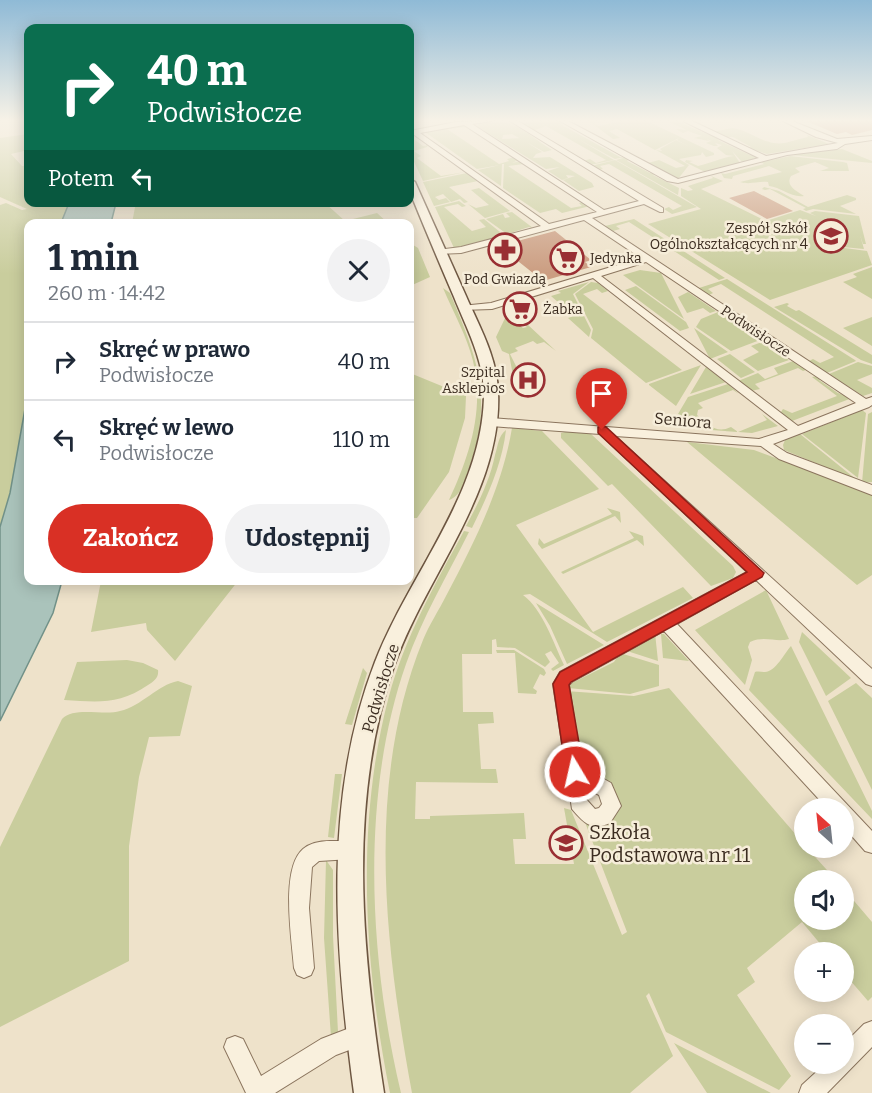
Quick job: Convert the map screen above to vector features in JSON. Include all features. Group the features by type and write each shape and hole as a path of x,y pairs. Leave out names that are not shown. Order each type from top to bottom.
{"street":[{"path":"469,172 547,227"},
{"path":"541,172 604,213"},
{"path":"598,172 660,210"},
{"path":"657,172 672,180 687,181 717,172"},
{"name":"Podwisłocze","path":"369,1093 353,970 350,908 351,850 362,748 384,666 412,601 471,493 481,466 491,422 492,397 488,365 414,191"},
{"path":"440,252 461,250 646,201"},
{"name":"Podwisłocze","path":"585,217 869,403"},
{"path":"465,308 492,306 647,259"},
{"path":"594,275 797,431"},
{"name":"Seniora","path":"491,422 763,442 869,403"},
{"path":"602,430 872,679"},
{"name":"Seniora","path":"763,442 783,456 872,490"},
{"path":"575,772 561,684 571,673 757,573"},
{"path":"666,623 830,798"},
{"path":"854,825 872,844"},
{"path":"304,968 299,878 304,860 311,854 323,851 351,850"},
{"path":"854,1050 872,1032"},
{"path":"235,1047 257,1092 329,1047 360,1035"},
{"path":"810,1093 830,1074"}],"green space":[{"path":"0,172 24,172 24,207 68,207 63,219 24,219 24,414 10,493 0,527 0,205 6,203 22,210 27,209 0,197"},
{"path":"419,172 436,172 441,176 465,172 423,181"},
{"path":"481,172 502,172 501,186"},
{"path":"504,172 517,172 571,208 582,206 579,203 583,202 590,206 562,213 556,209 540,213 503,188"},
{"path":"550,172 574,172 592,183 594,187 579,191 563,180 575,176 566,175 568,178 562,180"},
{"path":"623,172 636,172 697,207 672,214 664,209 669,207 673,210 682,206"},
{"path":"637,172 653,172 656,174 653,175 679,188 678,195"},
{"path":"665,172 683,172 678,179"},
{"path":"747,172 733,176 732,179 724,178 721,173"},
{"path":"782,172 800,172 791,176 790,183 804,196 790,194 769,186 768,182 740,182"},
{"path":"467,173 478,181 449,187 468,202 464,203 460,199 451,202 443,194 435,197 439,200 446,198 450,202 434,206 423,182"},
{"path":"711,176 723,181 701,189 766,221 800,210 816,216 810,213 815,211 859,216 866,244 863,244 860,235 864,249 822,245 867,251 872,265 770,300 648,224 701,209 681,196 681,188 688,191 693,190 688,186 713,178"},
{"path":"764,187 779,191 808,207 847,195 856,200 840,206 856,214 813,209 806,211 803,209 806,208 770,189 762,189"},
{"path":"479,188 510,211 485,218 468,204 476,208 489,205 471,190"},
{"path":"459,201 466,206 462,207 458,204 444,207 472,231 486,227 479,220 484,219 505,236 454,248 435,207"},
{"path":"135,207 329,207 343,219 133,219"},
{"path":"512,212 533,228 529,227 507,234 486,219 503,214 505,218 510,217 506,213"},
{"path":"377,213 384,219 353,219"},
{"path":"634,219 725,278 719,280 629,222 616,226 620,229 613,231 605,226"},
{"path":"414,246 418,248 430,277 414,284"},
{"path":"872,267 872,299 843,282 857,277 853,274"},
{"path":"640,270 661,273 684,319 623,275"},
{"path":"727,279 856,361 827,373 809,361 813,359 820,363 834,357 721,284 708,289 713,293 709,295 699,288"},
{"path":"589,282 573,294 591,330 589,337 568,318 574,316 551,296 561,293 558,291"},
{"path":"591,282 598,283 608,291 602,293 597,289 583,294 682,370 646,383 591,338 593,329 575,294"},
{"path":"636,286 686,322 689,328 680,331 625,290"},
{"path":"443,288 450,293 468,339 475,360 481,401 476,445 468,471 459,492 449,500 469,450 477,397 473,361 464,333"},
{"path":"688,292 716,311 710,313 703,308 687,313 678,297"},
{"path":"789,304 787,306 796,311 799,310 872,355 872,364 861,360 774,307"},
{"path":"718,312 760,340 731,351 696,327 701,319"},
{"path":"507,314 523,328 527,327 524,325 527,324 556,351 544,342 537,344 533,341 515,348 518,351 510,354 517,368 526,368 518,371 520,385 511,385 514,381 509,354 502,351 496,337"},
{"path":"872,317 872,346 843,328"},
{"path":"694,328 728,352 710,359"},
{"path":"762,342 789,360 758,371 743,360 759,352 751,346"},
{"path":"730,354 755,372 741,378 717,359"},
{"path":"796,360 809,369 803,371 798,368 755,384 760,389 751,391 738,381 758,373 765,379 778,374 774,368"},
{"path":"858,362 872,366 872,374 857,380 872,388 872,393 863,396 829,374"},
{"path":"701,365 676,406 649,385 649,384"},
{"path":"706,367 726,382 690,394"},
{"path":"414,375 466,396 465,418 449,472 417,518 414,518"},
{"path":"812,377 823,378 819,380 838,393 852,398 792,421 781,412 783,409 792,413 837,396"},
{"path":"728,384 739,394 733,390 698,403 703,408 698,410 697,415 717,429 731,427 738,432 698,429 678,414 688,397"},
{"path":"862,410 866,413 858,478 802,434"},
{"path":"872,412 872,482 862,483 868,414"},
{"path":"762,414 778,426 752,433 738,432 767,420"},
{"name":"Szkoła Podstawowa nr 11","path":"512,428 542,431 599,489 516,525 593,632 683,587 693,598 607,642 530,594 523,595 542,618 564,665 553,671 551,669 559,663 551,651 545,654 550,662 545,667 515,648 497,647 496,639 492,640 492,654 462,654 463,712 493,712 494,723 478,724 481,769 496,769 498,783 416,782 415,819 430,819 430,816 524,813 526,839 513,839 515,864 574,864 564,808 571,810 622,935 627,932 583,817 613,815 580,768 566,691 634,696 669,688 794,832 794,858 816,858 827,870 794,870 794,929 747,968 755,982 737,995 791,1076 779,1090 666,1032 649,993 646,996 673,1056 630,1093 412,1093 402,1037 388,923 387,807 393,750 405,694 423,640 486,515"},
{"path":"506,430 501,456 488,493 472,528 466,526 483,492 500,438"},
{"path":"569,431 591,434 733,566 736,572 733,578 711,586 612,484 608,486 561,438 561,433"},
{"path":"800,434 857,480 784,450 785,440"},
{"path":"687,442 754,450 872,493 872,575 857,585"},
{"path":"607,508 620,512 621,523 615,516 542,549 538,544 539,538 544,544 612,514"},
{"path":"464,531 469,532 427,614 406,664 391,715 381,767 374,877 376,933 390,1041 401,1093 390,1093 374,995 369,944 367,894 371,794 378,745 389,696 403,653"},
{"path":"629,531 643,536 644,546 637,540 563,574 561,572 634,538"},
{"path":"100,585 235,585 175,661 147,630 146,623 91,632"},
{"path":"766,590 789,639 761,639 750,642 748,647 752,660 745,685 695,630"},
{"path":"536,603 604,645 567,664 550,626"},
{"path":"802,632 851,678 826,696 799,642"},
{"path":"655,633 658,661 624,650"},
{"path":"661,634 664,634 689,661 663,658"},
{"path":"791,646 872,811 872,819 749,690 755,672 769,671 780,662"},
{"path":"496,650 514,650 544,669 546,673 544,676 540,674 533,688 537,691 536,694 518,693 515,653 497,653"},
{"path":"620,653 659,665 659,686 630,694 568,688 572,683 614,662"},
{"path":"127,660 143,663 158,670 157,677 137,691 118,699 108,701 64,700 77,662"},
{"path":"363,668 367,673 352,725 345,724"},
{"path":"178,681 192,686 180,736 149,737 139,777 129,846 129,961 0,1027 0,847 62,719 67,715 81,712 120,711 135,705 170,683"},
{"path":"856,683 872,698 872,790 828,701"},
{"path":"335,774 342,774 334,838 328,837"},
{"path":"326,860 333,870 333,936 338,1032 331,1037 324,938"},
{"name":"Szkoła Podstawowa nr 11","path":"854,901 872,922 872,997 868,1001 854,985 854,942 819,942 809,930 854,930"},
{"path":"674,1043 771,1093 707,1093"}],"water":[{"path":"67,207 115,207 112,219 63,219"},
{"path":"24,414 24,585 61,585 53,613 0,721 0,527 10,493"}],"building":[{"path":"754,191 793,211 767,219 729,198"},
{"name":"Jedynka","path":"555,231 591,260 585,262 591,267 543,281 499,246"}],"place":[{"name":"Zespół Szkół Ogólnokształcących nr 4","path":"831,236"},
{"name":"Pod Gwiazdą","path":"505,250"},
{"name":"Jedynka","path":"567,258"},
{"name":"Żabka","path":"520,309"},
{"name":"Szpital Asklepios","path":"528,380"},
{"name":"Szkoła Podstawowa nr 11","path":"566,843"}],"route":[{"path":"575,772 561,684 566,677 757,573 602,430"}]}
